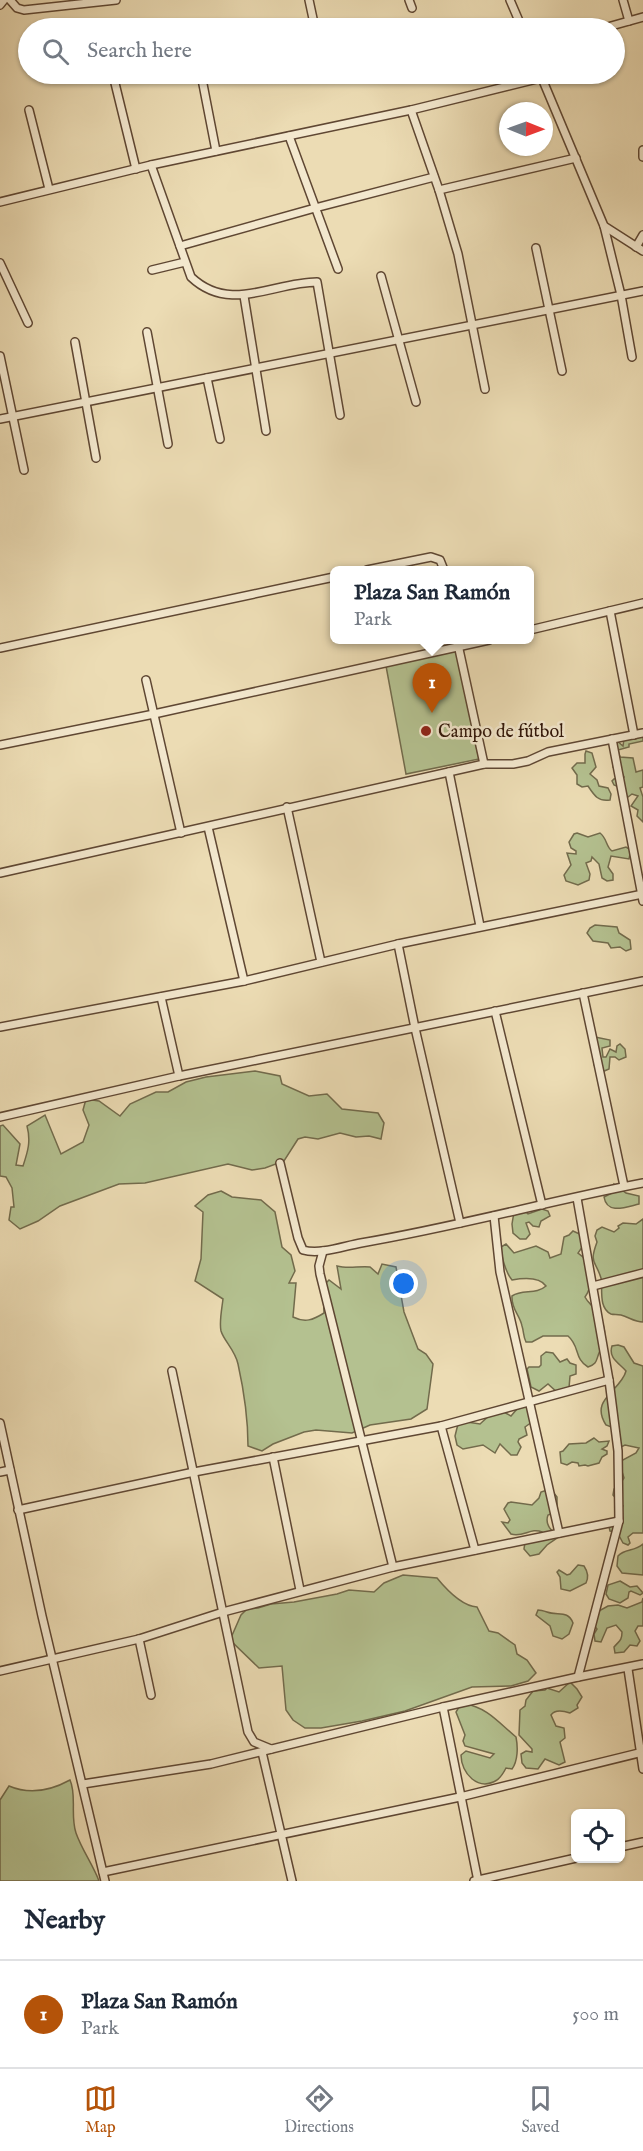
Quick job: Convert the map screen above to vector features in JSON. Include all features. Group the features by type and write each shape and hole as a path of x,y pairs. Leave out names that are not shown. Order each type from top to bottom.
{"street":[{"path":"0,5 4,0"},
{"path":"10,0 17,8 24,10 116,0"},
{"path":"309,0 313,18"},
{"path":"410,0 412,8"},
{"path":"510,0 518,18"},
{"path":"623,0 629,21"},
{"path":"625,22 643,17"},
{"path":"115,84 136,169"},
{"path":"203,84 216,151"},
{"path":"0,202 151,165 411,110 510,84"},
{"path":"544,84 604,226 621,295 632,357"},
{"path":"29,110 49,189"},
{"path":"411,110 458,254 485,389"},
{"path":"289,136 338,269"},
{"path":"643,150 643,157"},
{"path":"439,190 576,158"},
{"path":"151,165 191,277 200,286 214,292 244,296 316,281 340,415"},
{"path":"180,246 434,177"},
{"path":"604,226 640,249 643,235"},
{"path":"536,248 562,370"},
{"path":"152,270 185,262"},
{"path":"0,263 28,323"},
{"path":"381,276 416,402"},
{"path":"0,419 643,291"},
{"path":"244,296 266,431"},
{"path":"147,332 168,444"},
{"path":"75,342 96,458"},
{"path":"0,356 24,470"},
{"path":"207,378 220,439"},
{"path":"386,566 430,557 440,560 442,566"},
{"path":"0,648 330,578"},
{"path":"534,629 643,603"},
{"path":"610,611 634,735"},
{"path":"0,745 154,714 454,644"},
{"path":"458,644 484,764"},
{"path":"146,680 181,833"},
{"path":"0,873 484,764 513,764 528,761 548,752 643,733"},
{"path":"0,1027 244,981 480,926 643,896 612,740"},
{"path":"449,772 480,926"},
{"path":"288,807 321,962"},
{"path":"208,827 244,981"},
{"path":"398,944 460,1223"},
{"path":"0,1117 179,1076 643,981"},
{"path":"583,993 624,1186"},
{"path":"161,997 179,1076"},
{"path":"495,1011 542,1206"},
{"path":"280,1163 285,1191 301,1246 306,1251 323,1251 408,1235 643,1183"},
{"path":"577,1198 609,1380 618,1451 619,1521 578,1677"},
{"path":"494,1216 500,1272 559,1533"},
{"path":"323,1251 320,1274 393,1567"},
{"path":"593,1286 643,1273"},
{"path":"172,1371 248,1732 254,1742 274,1750"},
{"path":"18,1510 194,1472 441,1426 609,1380"},
{"path":"0,1423 18,1510 105,1881"},
{"path":"441,1426 475,1550"},
{"path":"273,1457 300,1590"},
{"path":"0,1472 10,1470"},
{"path":"0,1671 139,1639 300,1590 393,1567 619,1521"},
{"path":"139,1639 151,1695"},
{"path":"82,1784 211,1764 443,1707 643,1664"},
{"path":"628,1669 643,1769"},
{"path":"443,1707 476,1881 571,1859"},
{"path":"262,1752 292,1881"},
{"path":"103,1872 460,1797 641,1752"},
{"path":"625,1846 643,1842"}],"green space":[{"path":"456,651 479,759 406,774 386,666"},
{"path":"643,733 643,741 629,744 629,747 618,750 620,757 633,758 636,772 643,770 643,787 640,788 643,797 643,822 637,816 638,810 631,806 638,796 632,794 624,797 619,787 612,781 624,777 621,771 613,767 617,741 623,746 624,739"},
{"path":"586,751 592,753 596,767 590,774 597,780 599,786 608,788 611,794 610,800 599,799 588,786 582,787 577,784 577,775 572,768 577,763 585,763"},
{"path":"577,833 588,837 600,833 612,851 626,847 631,850 629,859 611,856 608,867 613,874 613,880 607,881 602,878 599,864 592,857 591,861 586,863 590,874 589,880 578,885 566,881 564,875 571,865 567,853 576,854 569,842"},
{"path":"595,925 617,927 619,933 630,940 631,949 626,951 620,947 611,948 608,943 593,941 587,933"},
{"path":"595,1037 610,1040 610,1046 602,1048 603,1057 606,1057 610,1049 616,1052 620,1044 625,1049 626,1057 619,1060 610,1057 609,1069 602,1072 594,1065"},
{"path":"255,1071 280,1076 282,1084 309,1096 327,1094 342,1109 378,1113 384,1123 381,1139 340,1133 318,1139 305,1137 298,1139 284,1161 265,1168 252,1170 228,1164 145,1183 119,1184 60,1206 38,1221 20,1229 9,1220 11,1207 14,1207 12,1188 6,1177 0,1176 0,1126 3,1125 20,1144 16,1165 23,1166 29,1136 27,1126 45,1115 61,1154 83,1142 89,1125 83,1110 86,1099 99,1101 120,1116 130,1104 156,1092 168,1092 186,1082"},
{"path":"614,1184 626,1193 639,1196 639,1204 623,1208 609,1206 604,1197 612,1193"},
{"path":"221,1191 232,1197 261,1200 275,1212 282,1247 291,1255 295,1271 289,1283 296,1283 293,1317 309,1320 324,1313 323,1286 329,1280 341,1289 337,1266 370,1267 378,1274 382,1264 396,1267 404,1312 418,1349 426,1354 433,1364 427,1409 411,1419 370,1425 352,1433 316,1430 304,1432 273,1444 262,1451 248,1446 245,1405 238,1364 221,1331 223,1299 195,1281 201,1259 203,1212 195,1206 208,1195"},
{"path":"542,1209 548,1211 550,1216 541,1221 539,1227 529,1222 526,1223 530,1234 526,1239 520,1239 513,1233 514,1212 525,1211 528,1214"},
{"path":"643,1219 643,1322 607,1311 603,1303 601,1278 593,1258 597,1230 602,1227 614,1232 623,1223 636,1224"},
{"path":"573,1231 584,1236 585,1243 578,1253 588,1261 589,1266 590,1284 585,1297 598,1314 604,1330 597,1360 588,1367 581,1360 568,1336 543,1336 532,1342 526,1342 512,1296 546,1286 535,1279 512,1280 501,1251 501,1247 506,1244 514,1253 536,1246 548,1252 550,1258 561,1254 564,1237"},
{"path":"612,1346 624,1347 634,1363 643,1366 643,1533 633,1533 628,1537 630,1543 628,1545 623,1543 617,1532 610,1531 608,1522 617,1519 623,1506 613,1495 614,1489 624,1478 619,1462 636,1453 639,1448 625,1445 617,1449 614,1447 614,1428 606,1425 601,1408 626,1371 612,1354"},
{"path":"546,1352 553,1353 560,1362 567,1359 576,1365 576,1374 570,1376 569,1388 558,1393 548,1384 539,1391 531,1387 527,1369 539,1367 541,1356"},
{"path":"528,1405 532,1422 525,1427 527,1435 519,1439 521,1447 517,1455 511,1455 500,1444 495,1453 483,1445 463,1449 457,1445 455,1436 458,1424 467,1422 480,1424 492,1413 500,1410 511,1416 517,1409"},
{"path":"594,1438 599,1442 609,1441 602,1449 607,1451 607,1454 599,1463 579,1466 578,1463 572,1462 567,1465 561,1463 560,1452 569,1444 586,1443"},
{"path":"547,1490 553,1492 557,1497 557,1512 548,1515 547,1521 557,1538 539,1554 530,1556 524,1549 525,1542 542,1536 542,1532 511,1534 502,1522 508,1523 510,1520 504,1509 511,1502 532,1505 541,1492"},
{"path":"643,1544 643,1575 622,1573 617,1566 618,1556"},
{"path":"578,1565 584,1566 586,1570 588,1577 586,1583 570,1591 561,1589 557,1572 559,1570 567,1575 570,1574"},
{"path":"403,1575 437,1578 460,1600 477,1607 489,1631 498,1633 515,1645 517,1654 527,1660 536,1673 528,1681 511,1686 472,1687 405,1711 321,1728 305,1728 293,1720 286,1710 282,1666 259,1668 230,1640 241,1615 247,1609 349,1590 374,1592 384,1583"},
{"path":"620,1581 630,1587 637,1586 643,1593 640,1595 631,1591 628,1598 620,1603 609,1599 606,1594 608,1585"},
{"path":"643,1598 643,1626 638,1626 635,1631 640,1641 637,1646 630,1645 624,1652 615,1653 614,1647 621,1639 622,1632 616,1625 607,1628 601,1642 595,1641 594,1634 597,1629 593,1624 597,1612 608,1606 618,1605 627,1608 642,1602"},
{"path":"538,1610 568,1616 573,1623 569,1634 562,1639 553,1636 550,1626 536,1615"},
{"path":"570,1682 582,1697 577,1705 578,1708 570,1713 557,1711 551,1715 556,1726 564,1728 565,1738 560,1742 565,1762 559,1765 545,1759 538,1769 526,1768 522,1763 521,1754 526,1751 532,1752 532,1749 519,1735 520,1710 525,1706 526,1700 533,1691 547,1688 559,1692"},
{"path":"465,1704 487,1712 516,1737 517,1754 514,1766 512,1769 506,1768 498,1779 490,1783 483,1784 472,1779 462,1762 461,1755 466,1751 490,1758 494,1754 465,1746 463,1741 465,1735 456,1712"},
{"path":"70,1780 76,1833 99,1881 0,1881 0,1800 9,1786 32,1791 55,1787"}],"place":[{"name":"Plaza San Ramón","path":"432,713"},
{"name":"Campo de fútbol","path":"426,731"}]}
